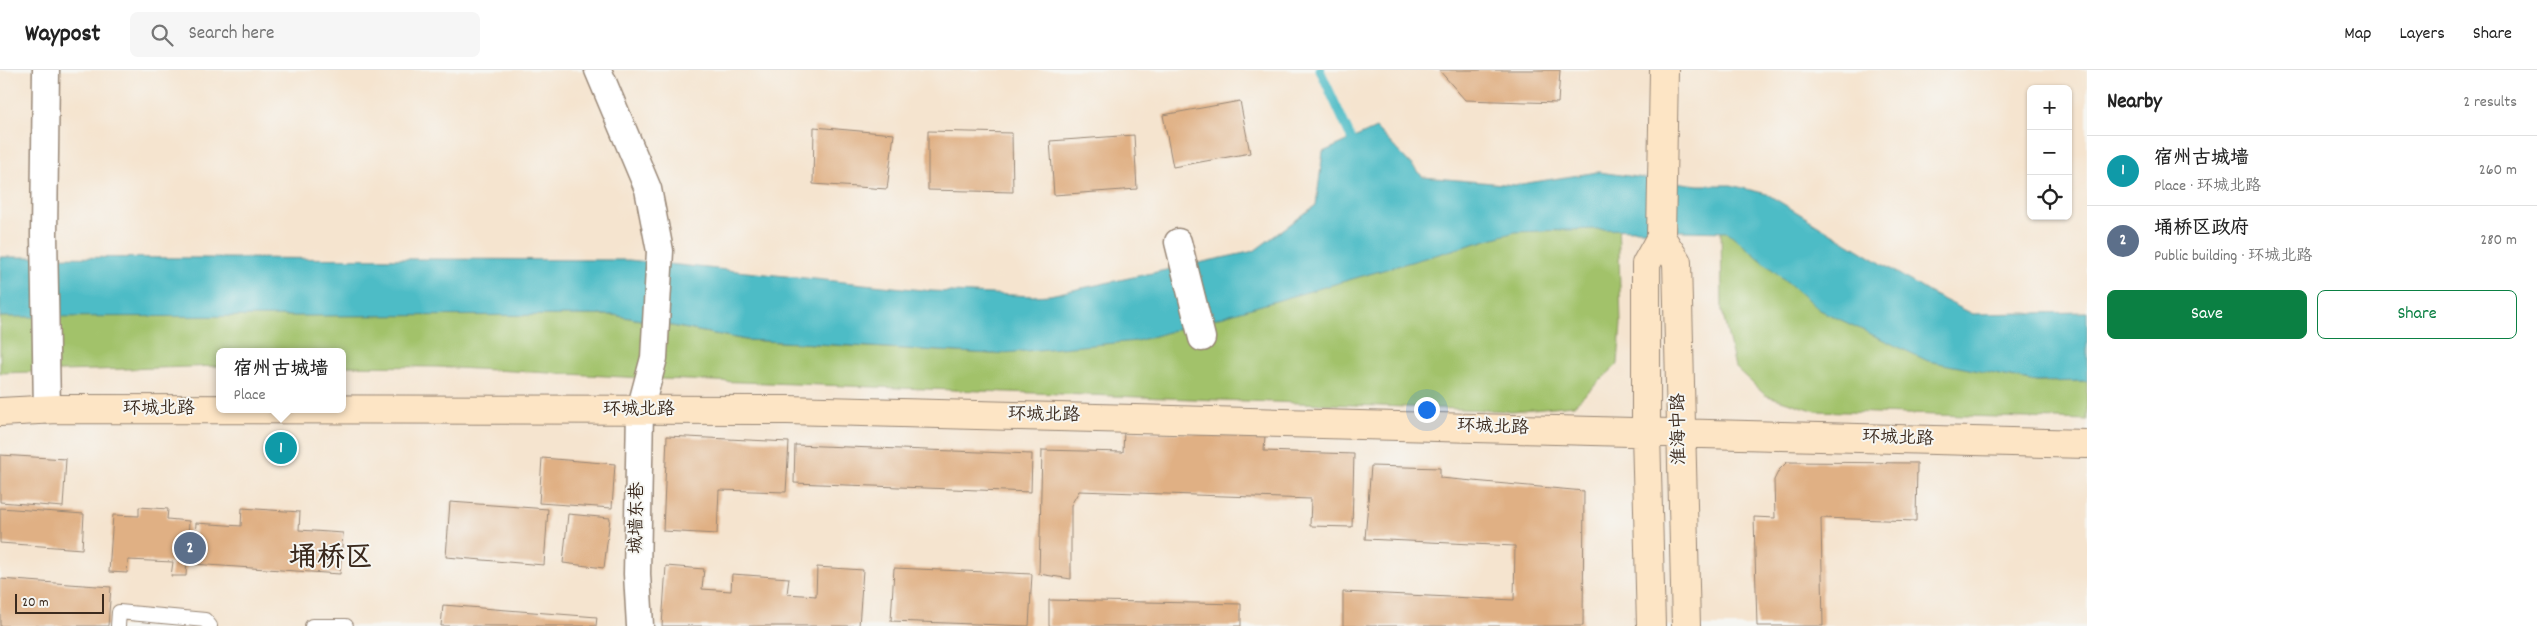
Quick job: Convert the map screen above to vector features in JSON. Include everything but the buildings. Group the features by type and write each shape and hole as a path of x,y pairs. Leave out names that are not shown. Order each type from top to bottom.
{"main road":[{"name":"淮海中路","path":"1651,626 1646,433 1646,264 1661,237 1664,158 1664,70"},
{"name":"淮海中路","path":"1661,237 1677,262 1686,626"},
{"name":"环城北路","path":"0,412 47,410 216,410"},
{"name":"环城北路","path":"346,410 837,411 2087,444"}],"street":[{"path":"46,70 44,234 47,410"},
{"name":"城墙东巷","path":"598,70 648,189 660,251 654,358 640,410 637,574 640,626"},
{"path":"1178,242 1202,338"}],"lane":[{"path":"118,626 119,612 205,620 210,626"},
{"path":"312,626 346,626"}],"green space":[{"path":"1558,217 1618,217 1621,324 1618,364 1574,405 1512,411 661,379 438,367 346,366 346,348 216,348 216,366 0,373 0,317 14,316 614,315 746,340 993,354 1105,339"},
{"path":"1721,218 2036,382 2087,381 2087,420 1816,411 1765,395 1735,367 1722,310"}],"water":[{"path":"1376,128 1423,177 1515,185 1598,172 1698,185 1731,185 1767,194 1930,293 1973,314 2087,312 2087,381 2036,382 1928,361 1820,310 1728,232 1594,229 1515,232 1137,341 993,354 746,340 614,315 0,317 0,257 629,260 932,291 1033,296 1050,295 1254,251 1316,205 1323,152"}],"waterway":[{"path":"1320,70 1352,140"}],"place":[{"name":"宿州古城墙","path":"281,448"},
{"name":"埇桥区政府","path":"190,548"}],"district":[{"name":"埇桥区","path":"331,560"}]}
